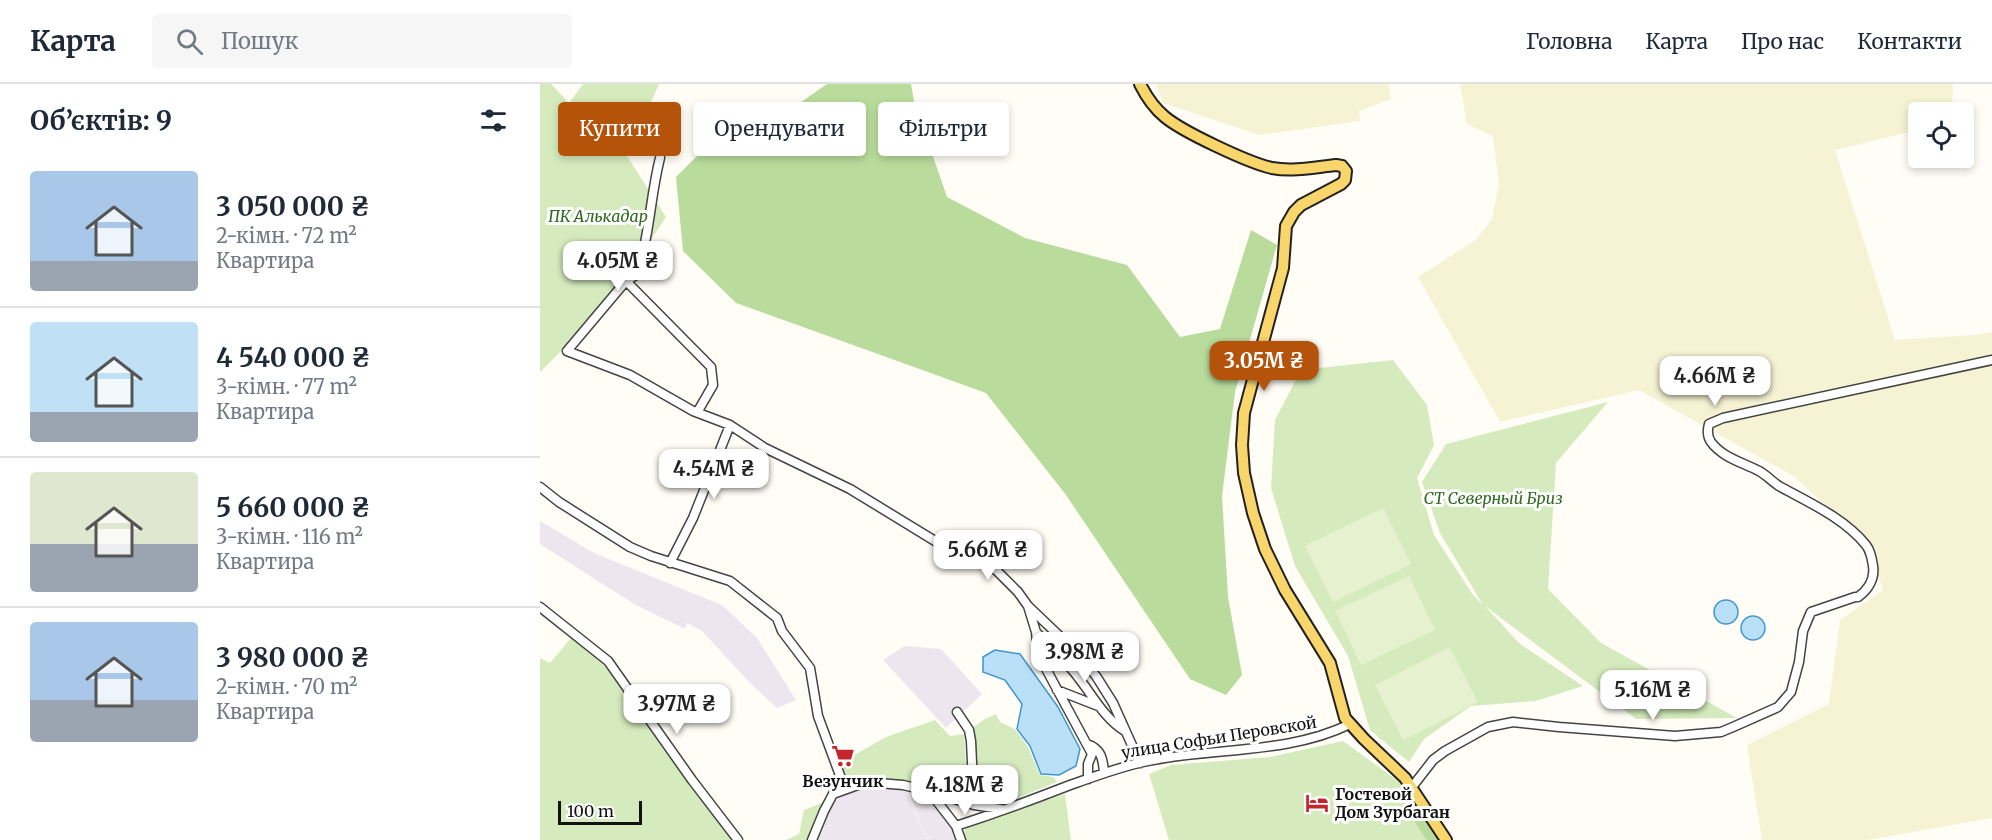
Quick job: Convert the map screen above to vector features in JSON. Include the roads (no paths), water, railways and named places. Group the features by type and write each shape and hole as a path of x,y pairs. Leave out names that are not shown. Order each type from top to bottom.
{"main road":[{"path":"1140,84 1151,102 1169,120 1253,162 1273,168 1287,169 1336,165 1342,166 1346,171 1345,180 1341,184 1301,205 1286,226 1283,268 1245,413 1242,445 1247,492 1265,549 1285,590 1326,655 1345,718 1412,787 1446,840"}],"street":[{"path":"660,158 652,186 643,256 636,275 626,281 567,351 630,375 693,411 730,425 765,448 850,489 953,552 996,570 1096,676 1113,702 1122,729 1140,763"},
{"path":"626,281 711,367 713,385 698,411"},
{"path":"1412,787 1433,760 1488,727 1514,722 1675,736 1721,732 1778,707 1791,692 1799,662 1803,631 1811,612 1856,597 1869,585 1874,574 1867,546 1847,528 1806,500 1774,483 1758,470 1733,460 1708,438 1709,424 1723,418 1992,360"},
{"path":"670,563 693,518 730,425"},
{"path":"540,487 559,502 630,547 670,563 730,581 777,618 782,631 810,668 818,716 845,789"},
{"path":"1028,606 1038,654 1092,754 1088,764 1088,779"},
{"path":"540,607 596,650 612,667 738,840"},
{"path":"1035,632 1078,677 1099,706 1106,722 1122,729"},
{"path":"1057,690 1099,706"},
{"path":"1331,733 1340,723 1338,696"},
{"path":"957,712 969,730 974,805"},
{"name":"улица Софьи Перовской","path":"956,826 1104,772 1172,757 1268,746 1331,733 1350,724"},
{"path":"1331,733 1353,733 1362,738"},
{"path":"1087,744 1096,748 1103,759 1104,772"},
{"path":"812,840 833,794 866,782 903,785 974,805 1006,809"},
{"path":"929,791 956,826 961,840"}],"water":[{"path":"1726,600 1734,604 1738,612 1734,620 1726,624 1718,620 1714,612 1718,604"},
{"path":"1753,616 1761,620 1765,628 1761,636 1753,640 1745,636 1741,628 1745,620"},
{"path":"995,650 1020,654 1058,707 1080,749 1076,766 1059,775 1041,774 1030,746 1017,729 1022,704 1005,680 983,672 983,657"}],"place":[{"name":"Везунчик","path":"843,756"},
{"name":"Гостевой Дом Зурбаган","path":"1317,803"}],"park label":[{"name":"ПК Алькадар","path":"598,216"},
{"name":"СТ Северный Бриз","path":"1493,498"}]}
